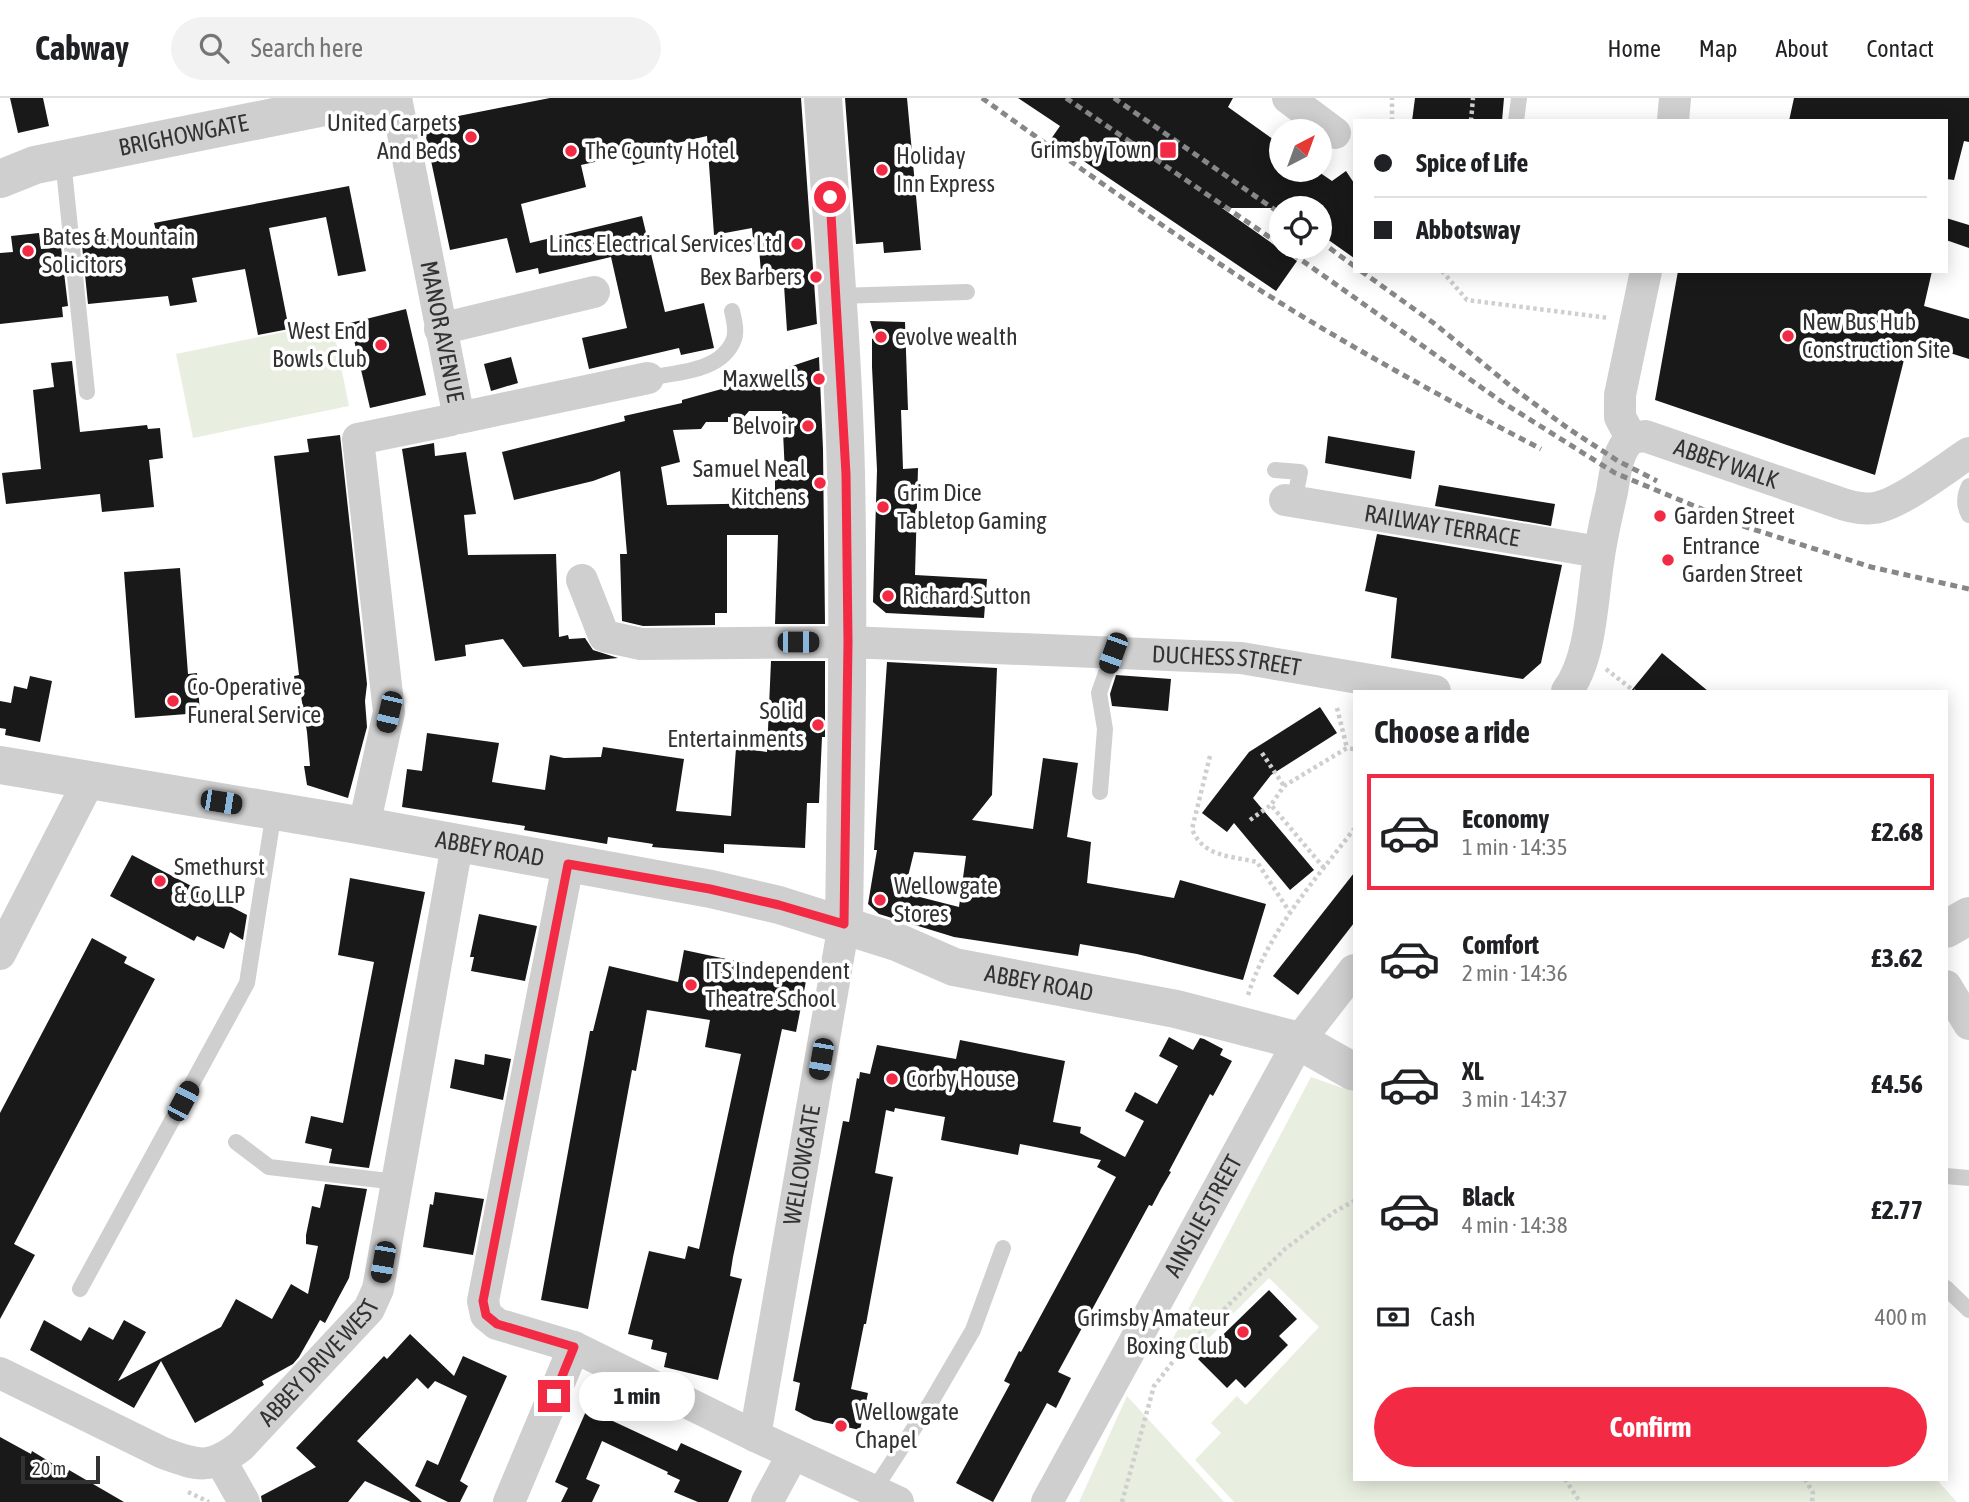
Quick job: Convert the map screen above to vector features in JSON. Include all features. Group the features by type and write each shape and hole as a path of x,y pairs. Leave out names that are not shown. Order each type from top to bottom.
{"street":[{"name":"BRIGHOWGATE","path":"0,179 35,165 369,98"},
{"name":"MANOR AVENUE","path":"396,98 459,418 648,378"},
{"name":"WELLOWGATE","path":"755,1436 844,924 848,642 845,450 823,98"},
{"path":"1289,98 1335,132"},
{"path":"1673,119 1675,98"},
{"path":"1567,690 1576,679 1584,651 1618,461 1623,445 1631,438 1620,417 1620,395 1646,273"},
{"path":"440,329 594,292"},
{"name":"MANOR AVENUE","path":"364,826 389,712 358,439 451,420"},
{"name":"ABBEY WALK","path":"1631,438 1644,436 1853,507 1872,508 1888,505 1969,453"},
{"name":"RAILWAY TERRACE","path":"1290,501 1600,552"},
{"name":"DUCHESS STREET","path":"582,580 604,636 641,644 848,642 1241,658 1429,690"},
{"name":"ABBEY ROAD","path":"0,765 364,826 710,889 844,924 899,943 954,967 1176,1009 1299,1041 1353,1071"},
{"path":"0,954 89,781"},
{"name":"ABBEY DRIVE WEST","path":"221,1461 241,1446 369,1309 378,1289 457,845"},
{"path":"568,864 483,1301 486,1315 497,1324 574,1347 755,1436 881,1493"},
{"path":"1948,928 1969,916"},
{"path":"1299,1041 1353,971"},
{"path":"1948,989 1969,1024"},
{"name":"AINSLIE STREET","path":"1047,1502 1299,1041"},
{"path":"509,1502 574,1347"},
{"path":"0,1373 163,1453 187,1462 206,1464 221,1461 244,1502"},
{"path":"767,1502 793,1454"}],"lane":[{"path":"1516,119 1519,98"},
{"path":"62,160 87,393"},
{"path":"837,296 967,292"},
{"path":"648,378 712,365 734,339 732,311"},
{"path":"1275,470 1300,472 1290,501"},
{"path":"1969,486 1965,506 1969,515"},
{"path":"1100,792 1105,729 1099,692 1113,653"},
{"path":"80,1289 247,983 274,811"},
{"path":"236,1142 269,1167 397,1182"},
{"path":"1948,1177 1969,1178"},
{"path":"881,1493 973,1330 1003,1248"},
{"path":"1948,1290 1969,1310"}],"path":[{"path":"1392,98 1392,119"},
{"path":"1471,119 1473,98"},
{"path":"1444,273 1467,300 1635,322"},
{"path":"922,519 935,520 935,530"},
{"path":"1337,708 1347,748"},
{"path":"1250,820 1271,805 1284,786 1347,748 1353,749"},
{"path":"1262,753 1284,786"},
{"path":"1210,756 1192,830 1194,835 1206,850 1257,862 1289,911"},
{"path":"1271,805 1324,868"},
{"path":"1249,992 1271,940 1289,911 1353,830"},
{"path":"1122,1502 1154,1386 1179,1354 1285,1250 1334,1212 1353,1202"},
{"path":"1566,1481 1580,1502"},
{"path":"1806,1481 1813,1493 1812,1502"}],"green space":[{"path":"332,322 349,406 193,438 176,354"},
{"path":"1311,1077 1353,1092 1353,1481 1938,1481 1957,1502 1234,1502 1195,1460 1221,1433 1211,1423 1237,1396 1246,1405 1319,1327 1269,1278 1190,1357 1171,1342"},
{"path":"1127,1396 1224,1502 1079,1502"}],"building":[{"path":"10,98 43,98 49,126 18,133"},
{"path":"550,98 801,98 817,324 787,331 783,270 761,272 759,249 754,250 752,228 714,235 707,136 656,148 659,159 633,165 631,154 581,165 586,187 521,204 530,243 642,216 665,312 704,303 714,348 681,355 679,348 589,369 582,338 627,328 611,257 539,274 538,268 516,273 507,238 450,250 423,123"},
{"name":"Holiday Inn Express","path":"845,98 907,98 921,250 884,253 883,242 856,244"},
{"path":"1018,98 1233,98 1228,107 1269,136 1269,182 1332,182 1346,171 1353,182 1353,257 1332,242 1332,196 1269,196 1269,208 1222,208 1269,241 1269,259 1297,261 1276,291 1051,139 1060,126"},
{"path":"1415,98 1504,98 1502,119 1412,119"},
{"path":"1794,98 1969,98 1969,142 1964,141 1954,180 1948,179 1948,119 1789,119"},
{"path":"349,186 366,271 338,276 326,217 269,228 289,329 258,335 245,269 192,278 197,302 170,306 168,296 88,304 82,245 88,244 87,239 156,231 154,223"},
{"path":"1948,219 1969,225 1969,248 1948,241"},
{"path":"39,233 41,249 61,247 68,306 62,307 63,317 0,324 0,253 13,252 11,236"},
{"name":"New Bus Hub Construction Site","path":"1678,273 1932,273 1924,306 1969,319 1969,359 1909,340 1875,475 1655,400"},
{"path":"406,309 426,395 370,408 350,323"},
{"path":"870,321 905,322 908,410 901,410 903,469 918,468 915,575 987,579 984,618 886,613 873,602 877,470 872,367 872,339 875,338"},
{"path":"511,357 518,383 491,391 484,364"},
{"path":"819,357 825,624 775,624 778,535 727,535 727,613 715,613 715,625 643,626 622,621 620,554 627,554 620,471 593,481 514,500 502,452 625,421 624,416 682,403 682,400 790,370 789,367","holes":["749,411 782,411 785,474 775,475 775,503 667,505 661,467 680,462 673,430 701,429 706,422 728,422 728,417 743,418"]},
{"path":"72,361 80,432 147,425 148,429 160,428 163,458 149,460 154,507 102,512 100,494 6,504 2,473 41,469 33,390 54,387 51,363"},
{"path":"340,435 367,684 367,727 348,798 307,785 304,766 310,766 307,732 301,696 298,696 294,676 299,675 274,456 309,452 307,439"},
{"path":"1328,436 1415,451 1411,479 1325,463"},
{"path":"434,443 435,456 466,452 476,514 464,515 468,555 556,554 559,637 568,635 569,639 585,638 593,650 618,658 523,667 503,639 465,645 466,656 435,661 402,449"},
{"path":"1439,485 1555,504 1551,526 1435,506"},
{"path":"1377,534 1562,565 1541,663 1523,679 1391,658 1397,598 1365,591"},
{"path":"180,568 188,674 197,673 200,713 135,718 124,572"},
{"path":"1662,653 1707,690 1632,690"},
{"path":"771,661 825,661 825,737 822,737 819,803 807,803 805,848 724,844 724,853 652,847 653,844 608,837 607,844 524,830 525,826 402,807 407,769 422,771 427,733 499,743 492,782 545,790 550,755 564,758 601,757 603,747 684,759 676,811 731,816 736,748 767,752"},
{"path":"887,662 997,668 992,795 972,820 1033,829 1043,758 1078,763 1067,837 1091,842 1087,883 1174,898 1180,880 1266,904 1243,980 1137,954 1080,944 1078,956 954,937 879,914 868,904 877,850 874,850","holes":["914,852 966,856 959,907 904,893"]},
{"path":"1116,675 1171,679 1168,711 1112,706 1110,694"},
{"path":"30,676 52,681 40,742 5,735 6,729 0,728 0,701 11,703 14,686 27,689"},
{"path":"1320,707 1337,733 1271,775 1253,798 1314,870 1290,890 1234,823 1227,832 1202,813 1249,752"},
{"path":"132,855 247,915 243,940 230,932 224,949 197,936 194,941 110,896"},
{"path":"1353,874 1353,924 1298,995 1273,976"},
{"path":"350,878 425,892 369,1168 329,1163 332,1149 305,1143 311,1116 343,1123 374,962 338,955"},
{"path":"479,914 537,926 525,981 471,971 474,957 470,957"},
{"path":"92,938 127,957 124,963 155,979 14,1244 35,1255 0,1319 0,1113"},
{"path":"684,950 807,976 796,1032 782,1029 733,1257 730,1276 742,1279 718,1380 664,1367 667,1353 651,1349 653,1340 628,1334 649,1251 685,1259 688,1246 699,1249 741,1054 705,1047 710,1020 647,1010 636,1071 632,1070 588,1309 541,1300 590,1031 593,1031 609,966 678,982"},
{"path":"1169,1037 1193,1050 1200,1038 1204,1039 1223,1049 1220,1055 1232,1061 1213,1096 1210,1094 1169,1171 1171,1172 1152,1206 1149,1205 1058,1372 1071,1378 1056,1408 1047,1403 993,1502 956,1483 1010,1384 1004,1381 1019,1351 1021,1352 1116,1177 1097,1167 1101,1160 1020,1144 1018,1155 941,1140 945,1117 895,1108 894,1112 886,1110 875,1173 893,1177 851,1389 868,1393 860,1430 814,1420 795,1410 800,1383 793,1381 843,1121 849,1122 857,1078 859,1079 860,1072 870,1074 877,1045 956,1059 960,1040 1065,1061 1053,1122 1081,1127 1080,1133 1125,1157 1144,1121 1125,1111 1135,1092 1157,1104 1178,1066 1159,1056"},
{"path":"485,1054 511,1059 503,1100 450,1088 455,1059 484,1065"},
{"path":"325,1184 367,1189 349,1278 325,1323 320,1320 299,1357 293,1364 262,1381 264,1385 195,1423 161,1361 134,1408 30,1350 44,1320 81,1341 89,1327 113,1340 124,1320 146,1332 118,1381 221,1327 236,1299 272,1319 291,1284 308,1294 318,1246 306,1244 306,1235 312,1206 320,1208"},
{"path":"435,1192 484,1199 473,1255 423,1247 430,1204 433,1205"},
{"path":"1269,1290 1297,1319 1279,1336 1288,1345 1245,1388 1236,1379 1227,1388 1198,1359"},
{"path":"410,1334 454,1376 463,1356 507,1376 460,1481 468,1486 460,1502 448,1502 415,1486 427,1460 438,1465 467,1396 435,1381 428,1389 417,1378 357,1441 422,1502 411,1502 365,1481 348,1502 262,1502 261,1496 316,1467 296,1448 384,1356 387,1359"},
{"path":"587,1409 677,1451 681,1443 742,1471 728,1502 698,1502 674,1492 680,1480 602,1441 586,1479 600,1485 592,1502 561,1502 568,1488 555,1482"},
{"path":"0,1437 31,1454 32,1451 68,1473 69,1470 124,1502 0,1502"}],"railway":[{"path":"982,98 1137,208 1269,296 1384,364 1541,449"},
{"path":"1066,98 1269,237"},
{"path":"1114,98 1269,206"},
{"path":"1332,250 1353,265"},
{"path":"1300,259 1502,402 1615,473 1740,525 1871,567 1969,589"},
{"path":"1364,273 1435,324 1513,388 1569,429 1618,461 1657,481"}],"place":[{"name":"United Carpets And Beds","path":"471,137"},
{"name":"Grimsby Town","path":"1168,150"},
{"name":"The County Hotel","path":"571,151"},
{"name":"Holiday Inn Express","path":"882,170"},
{"name":"Lincs Electrical Services Ltd","path":"797,244"},
{"name":"Bates & Mountain Solicitors","path":"28,251"},
{"name":"Bex Barbers","path":"816,277"},
{"name":"New Bus Hub Construction Site","path":"1788,336"},
{"name":"evolve wealth","path":"881,337"},
{"name":"West End Bowls Club","path":"381,345"},
{"name":"Maxwells","path":"819,379"},
{"name":"Belvoir","path":"808,426"},
{"name":"Samuel Neal Kitchens","path":"820,483"},
{"name":"Grim Dice Tabletop Gaming","path":"883,507"},
{"name":"Garden Street","path":"1660,516"},
{"name":"Entrance Garden Street","path":"1668,560"},
{"name":"Richard Sutton","path":"888,596"},
{"name":"Co-Operative Funeral Service","path":"173,701"},
{"name":"Solid Entertainments","path":"818,725"},
{"name":"Smethurst & Co LLP","path":"160,881"},
{"name":"Wellowgate Stores","path":"880,900"},
{"name":"ITS Independent Theatre School","path":"691,985"},
{"name":"Corby House","path":"892,1079"},
{"name":"Grimsby Amateur Boxing Club","path":"1243,1332"},
{"name":"Wellowgate Chapel","path":"841,1426"}],"route":[{"path":"554,1396 574,1347 497,1324 486,1315 483,1301 568,864 710,889 844,924 848,642 846,474 830,197"}]}
